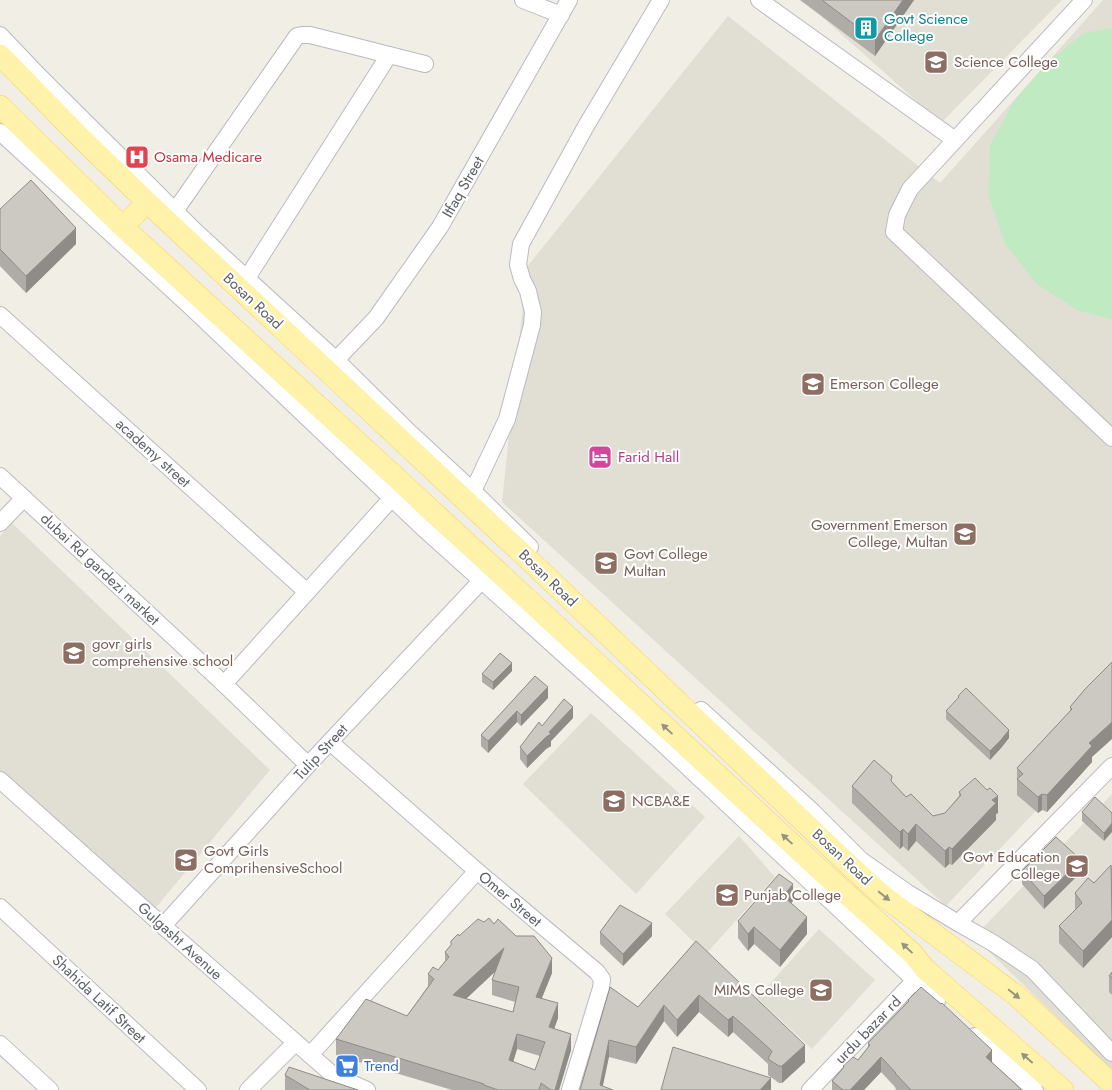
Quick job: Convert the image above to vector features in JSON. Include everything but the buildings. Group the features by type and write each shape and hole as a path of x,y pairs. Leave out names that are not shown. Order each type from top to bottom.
{"main road":[{"name":"Bosan Road","path":"0,54 80,137 147,202 337,370 528,559 876,889 1017,996 1112,1084"},
{"name":"Bosan Road","path":"2,112 123,227 912,953 920,975 1063,1090"},
{"path":"123,227 147,202"},
{"path":"317,404 337,370"}],"street":[{"path":"523,0 561,16"},
{"name":"Itfaq Street","path":"337,370 440,227 570,0"},
{"path":"473,491 507,419 532,325 533,312 528,291 518,265 521,244 586,126 661,0"},
{"path":"759,0 955,140"},
{"path":"1084,0 910,189 897,215 894,232 1112,438"},
{"path":"175,211 298,36 302,34 310,35 425,64"},
{"path":"0,35 196,232 247,278 337,370 406,429 473,491 622,638 805,805 861,860 908,893 993,943 1032,969 1112,1053"},
{"path":"247,278 389,55"},
{"path":"0,132 191,307 422,527 920,975 952,1014"},
{"name":"academy street","path":"0,315 307,592"},
{"name":"dubai Rd gardezi market","path":"0,476 224,684 308,765"},
{"path":"0,523 24,498"},
{"path":"224,684 392,498"},
{"name":"Tulip Street","path":"163,926 308,765 482,580"},
{"name":"Omer Street","path":"330,742 477,871 597,972 602,979 601,988 570,1090"},
{"path":"958,923 1112,766"},
{"name":"Gulgasht Avenue","path":"0,780 295,1043 333,1075 367,1090"},
{"path":"310,1055 477,871"},
{"name":"Shahida Latif Street","path":"0,908 198,1090"},
{"name":"urdu bazar rd","path":"811,1090 920,975"},
{"path":"967,1028 1035,1090"},
{"path":"248,1090 295,1043"},
{"path":"0,1044 50,1090"}],"shaded area":[{"name":"Science College","path":"803,0 1062,0 941,123"},
{"name":"Emerson College","path":"1103,0 1112,0 1112,730 946,906 502,502 527,267 728,16 940,183"},
{"name":"govr girls comprehensive school","path":"12,523 270,770 153,911 0,771 0,536"},
{"name":"NCBA&E","path":"591,713 705,817 636,894 523,784"},
{"name":"Govt Education College","path":"1112,794 1112,1071 974,937"},
{"path":"739,836 775,877 706,954 665,914"},
{"path":"819,929 875,980 812,1049 757,998"}],"green space":[{"path":"1112,28 1112,319 1079,311 1037,284 1005,244 989,196 990,145 1015,100 1048,62 1084,33"}],"place":[{"name":"Govt Science College","path":"866,28"},
{"name":"Science College","path":"936,62"},
{"name":"Osama Medicare","path":"137,157"},
{"name":"Emerson College","path":"813,384"},
{"name":"Farid Hall","path":"600,457"},
{"name":"Government Emerson College, Multan","path":"965,534"},
{"name":"Govt College Multan","path":"606,563"},
{"name":"govr girls comprehensive school","path":"74,653"},
{"name":"NCBA&E","path":"614,801"},
{"name":"Govt Girls ComprihensiveSchool","path":"186,860"},
{"name":"Govt Education College","path":"1077,866"},
{"name":"Punjab College","path":"727,895"},
{"name":"MIMS College","path":"821,990"},
{"name":"Trend","path":"347,1066"}]}
